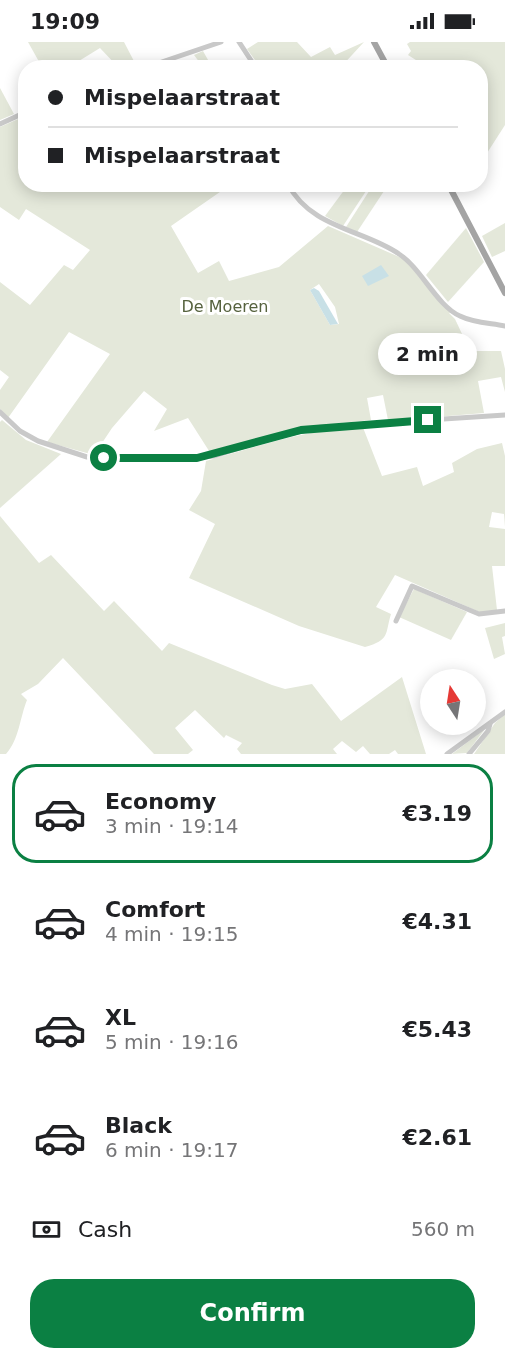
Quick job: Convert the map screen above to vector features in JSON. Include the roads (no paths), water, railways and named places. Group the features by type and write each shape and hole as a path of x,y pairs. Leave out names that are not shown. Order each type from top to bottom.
{"main road":[{"path":"374,42 384,60"},
{"path":"452,192 505,293"}],"street":[{"path":"168,60 221,42"},
{"path":"239,42 251,60"},
{"path":"0,123 18,115"},
{"path":"294,192 303,204 331,223 398,252 460,316 505,326"},
{"path":"0,412 20,431 38,441 87,457 104,458 197,458 321,427 505,415"},
{"path":"396,621 412,586 479,614 505,611"},
{"path":"447,754 505,712"},
{"path":"469,754 488,731 490,723"}],"water":[{"path":"381,265 389,276 368,286 362,276"},
{"path":"314,288 319,291 338,324 330,325 310,290"}],"park label":[{"name":"De Moeren","path":"225,306"}]}
